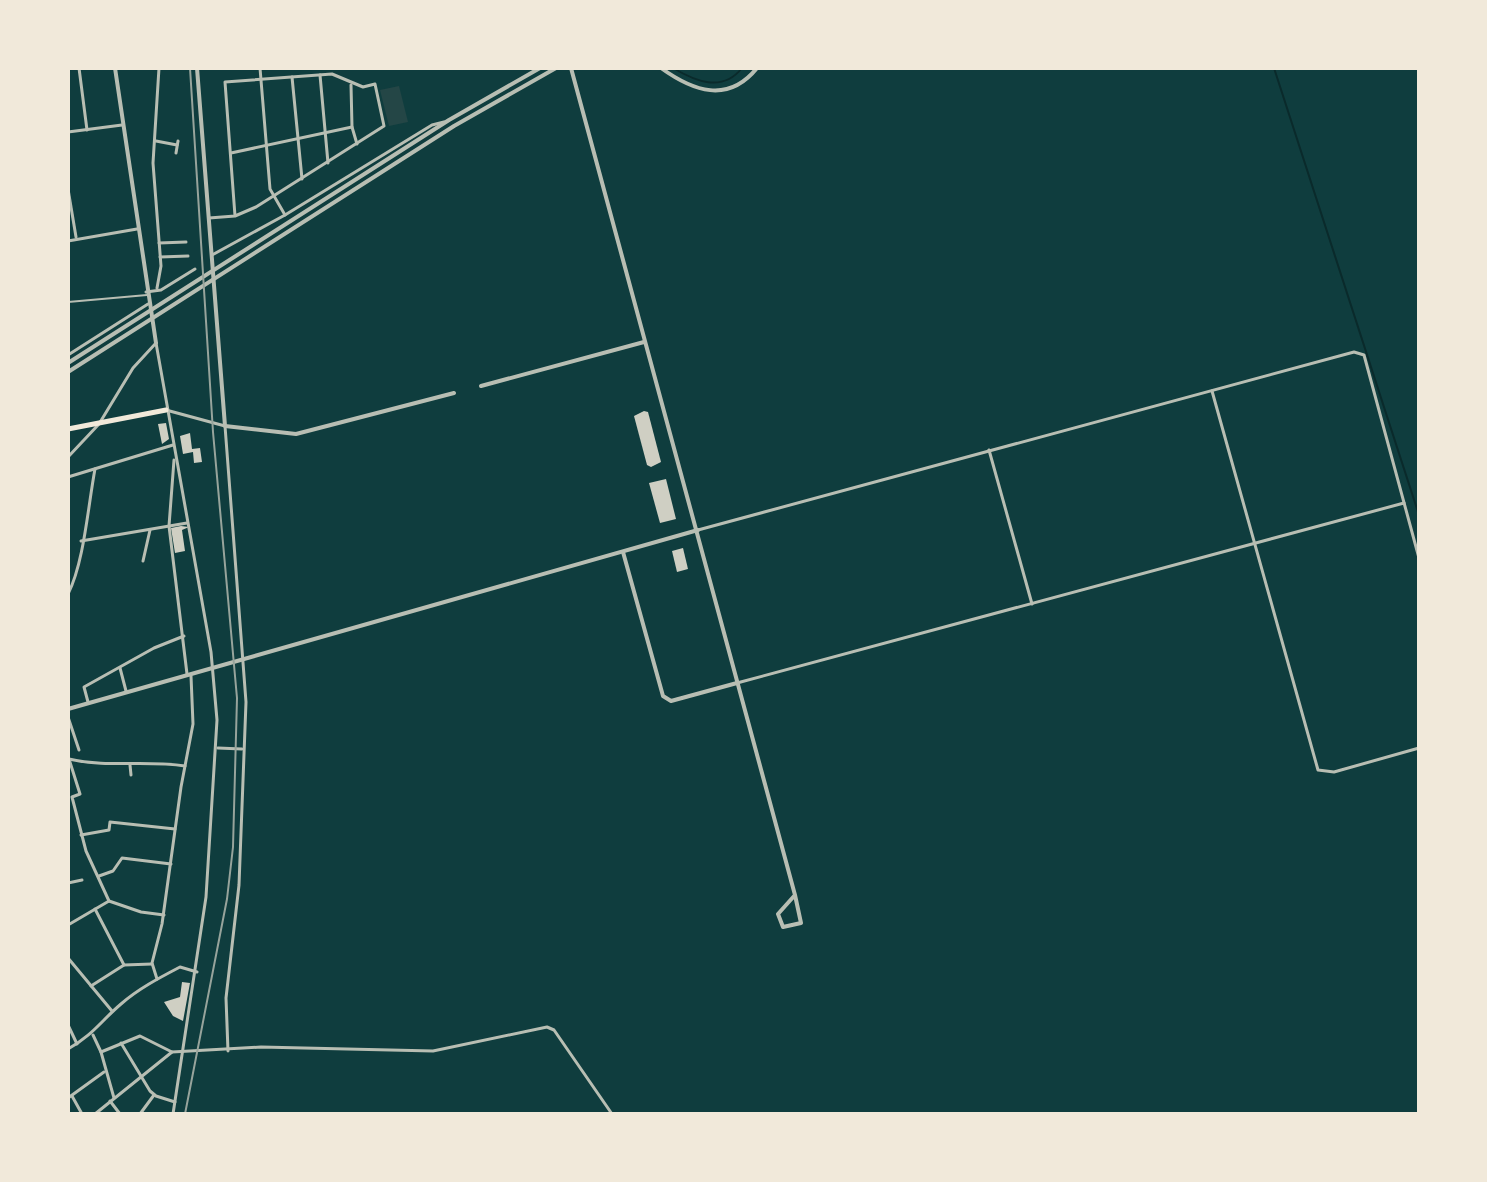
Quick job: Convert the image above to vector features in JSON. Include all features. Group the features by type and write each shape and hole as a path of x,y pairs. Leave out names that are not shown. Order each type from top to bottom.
{"main road":[{"path":"68,429 166,410"}],"street":[{"path":"79,68 87,130"},
{"path":"115,68 146,294 212,667 216,748 197,972 173,1114"},
{"path":"146,294 161,283 153,163 159,68"},
{"path":"197,68 246,702 239,885 226,998 228,1051"},
{"path":"260,68 265,148 273,198 285,215"},
{"path":"68,363 449,120 540,68"},
{"path":"68,372 314,214 556,68"},
{"path":"571,68 795,895 801,923 791,927 779,921 778,914 795,895"},
{"path":"661,68 687,85 713,92 741,83 757,68"},
{"path":"209,218 235,216 273,198 384,126 385,119 375,84 363,87 332,74 225,82 235,216"},
{"path":"320,75 328,163"},
{"path":"292,77 302,179"},
{"path":"351,83 352,127 357,144"},
{"path":"212,255 285,215 432,125 449,120"},
{"path":"68,132 122,125"},
{"path":"231,153 352,127"},
{"path":"156,141 177,143 176,153"},
{"path":"68,189 76,237"},
{"path":"68,241 76,237 137,229"},
{"path":"159,243 186,242"},
{"path":"160,257 188,256"},
{"path":"157,288 161,290 195,269"},
{"path":"68,355 148,304"},
{"path":"481,386 644,342"},
{"path":"68,457 99,424 133,368 156,343"},
{"path":"68,709 698,530 1354,352 1364,355 1419,558"},
{"path":"1212,391 1318,770 1334,772 1419,748"},
{"path":"166,410 225,426 296,434 454,393"},
{"path":"68,477 173,445"},
{"path":"989,450 1032,604"},
{"path":"157,979 152,964 164,915 193,724 169,526 175,455"},
{"path":"68,594 79,573 81,541 95,469"},
{"path":"623,552 663,696 671,701 1404,503"},
{"path":"81,541 187,523"},
{"path":"143,561 150,530"},
{"path":"89,703 84,687 167,641 184,636"},
{"path":"120,668 126,692"},
{"path":"68,717 79,750"},
{"path":"216,748 242,749"},
{"path":"164,915 141,912 109,901 81,835 70,798 80,794 69,759 130,765 146,761 185,766"},
{"path":"130,765 131,775"},
{"path":"81,835 109,830 110,822 175,829"},
{"path":"98,876 113,871 122,858 171,864"},
{"path":"68,883 82,880"},
{"path":"68,925 109,901"},
{"path":"95,909 124,965"},
{"path":"68,958 112,1011"},
{"path":"91,986 124,965 152,964"},
{"path":"68,1049 93,1035 112,1011 157,979 180,967 197,972"},
{"path":"68,1025 77,1044"},
{"path":"101,1052 140,1036 172,1052 306,1047 351,1052 433,1051 547,1027 554,1030 612,1114"},
{"path":"93,1035 114,1098"},
{"path":"121,1043 140,1079 154,1095 176,1102"},
{"path":"95,1114 172,1052"},
{"path":"82,1114 70,1096 104,1072"},
{"path":"140,1114 154,1095"},
{"path":"110,1101 120,1114"}],"lane":[{"path":"68,302 146,294"}],"shaded area":[{"path":"399,86 408,122 389,126 380,90"}],"building":[{"path":"648,412 661,462 651,467 647,465 634,416"},
{"path":"166,423 169,439 162,444 158,424"},
{"path":"190,433 192,449 200,448 202,462 194,463 193,452 183,454 180,436"},
{"path":"666,479 676,519 660,523 649,483"},
{"path":"189,527 182,530 185,551 175,553 171,528"},
{"path":"683,548 688,569 677,572 672,551"},
{"path":"182,982 190,983 183,1021 173,1016 164,1002 180,997"}],"waterway":[{"path":"673,68 708,82 726,80 742,68"},
{"path":"1274,68 1419,515"}],"railway":[{"path":"185,1114 227,899 233,847 237,698 213,432 190,68"}]}
